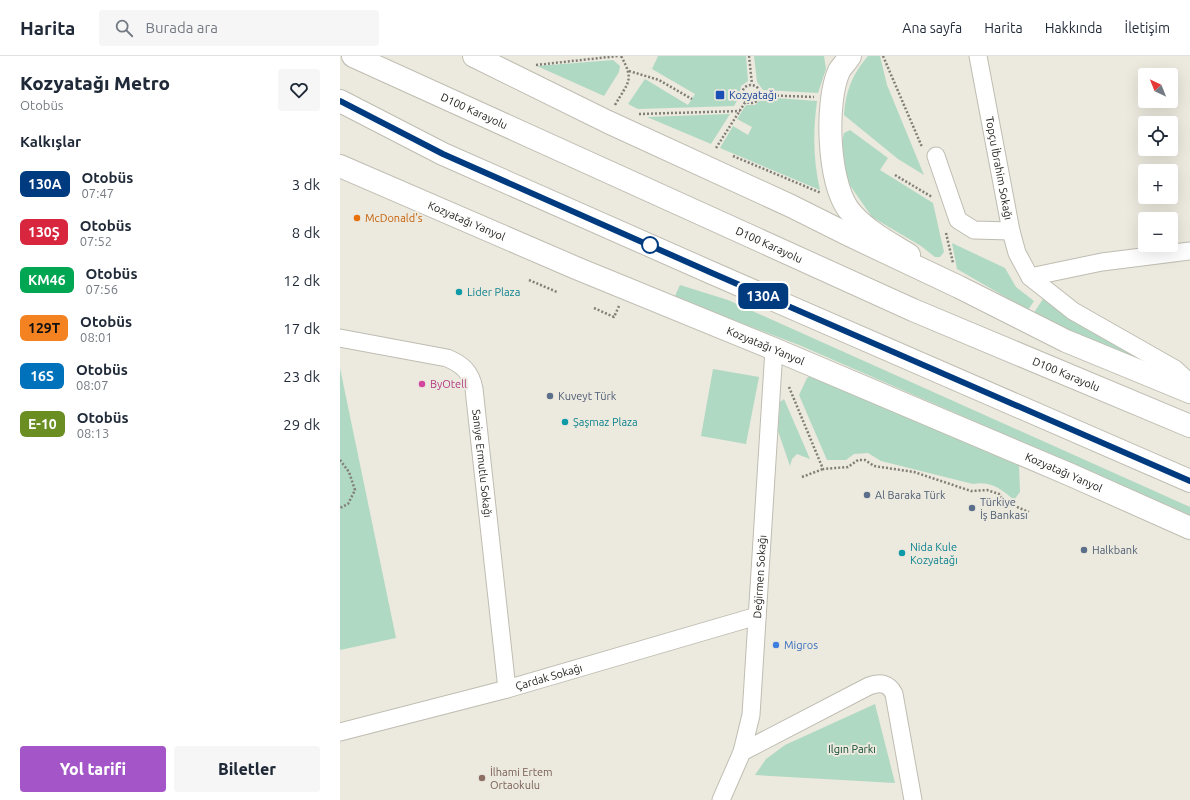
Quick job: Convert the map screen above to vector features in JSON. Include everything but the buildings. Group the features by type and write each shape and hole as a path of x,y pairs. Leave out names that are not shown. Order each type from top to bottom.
{"main road":[{"name":"D100 Karayolu","path":"353,56 913,310 1190,426"},
{"path":"474,56 608,122 709,167 959,287 1066,341 1190,392"},
{"path":"842,61 833,101 830,127 837,182 848,208 870,231 959,287"},
{"path":"340,101 443,154"},
{"path":"340,112 443,154 1190,481"},
{"name":"Kozyatağı Yanyol","path":"340,166 576,268 774,349 1071,475 1190,528"}],"street":[{"name":"Topçu İbrahim Sokağı","path":"978,56 1011,231 1017,254 1030,277 1073,311 1175,368 1190,383"},
{"path":"936,156 958,220 974,230 1011,231"},
{"path":"1030,277 1102,262 1190,251"},
{"name":"Saniye Ermutlu Sokağı","path":"340,338 447,358 461,365 470,375 474,389 507,689"},
{"name":"Değirmen Sokağı","path":"721,800 742,752 751,714 774,349"},
{"name":"Çardak Sokağı","path":"340,732 507,689 757,616"},
{"path":"742,752 865,688 874,684 882,684 890,688 894,694 913,800"}],"path":[{"path":"529,65 619,56 629,71 630,80 622,93"},
{"path":"749,56 752,84"},
{"path":"629,71 659,80 692,99"},
{"path":"752,84 758,87 761,95 756,102 746,101 743,98 742,92 746,86 752,84"},
{"path":"761,95 818,97"},
{"path":"720,150 716,148 746,101"},
{"path":"637,114 740,111"},
{"path":"732,156 822,193"},
{"path":"895,175 926,193"},
{"path":"529,280 557,292"},
{"path":"594,308 614,317 619,306"},
{"path":"788,384 823,469"},
{"path":"340,460 349,472 356,490 348,504 340,508"},
{"path":"802,476 823,469 848,467 858,460 865,460 874,466 914,472 971,491 987,490 998,494 1005,502 1029,512"}],"green space":[{"path":"658,56 746,56 748,81 741,86 739,97 734,106 638,109 628,104 645,79 688,105 695,94 652,69"},
{"path":"754,56 824,56 826,69 818,93 763,90 757,82"},
{"path":"868,56 880,56 887,85 924,175 898,159 844,115 846,98 851,83 858,69"},
{"path":"613,60 620,66 619,72 604,96 537,66"},
{"path":"763,97 817,101 814,146 820,190 720,148 733,126 748,135 752,127 737,119 746,105 755,105"},
{"path":"730,114 711,144 647,117"},
{"path":"850,130 888,158 880,170 933,203 944,252 940,257 935,257 921,246 872,217 847,181 842,142 844,133"},
{"path":"952,243 1005,268 1016,287 1034,301 1028,310 957,269"},
{"path":"680,285 728,300 1190,507 1190,515 799,345 674,298"},
{"path":"1043,299 1161,371 1031,317"},
{"path":"340,368 396,638 340,650"},
{"path":"713,369 759,377 746,444 701,436"},
{"path":"812,375 1019,464 1020,492 1014,500 1005,492 990,485 979,483 973,484 881,461 868,453 854,454 846,460 827,460 799,395 807,378"},
{"path":"784,399 810,459 797,454 792,459 790,466 778,431 780,402"},
{"name":"Ilgın Parkı","path":"875,704 895,783 755,775 766,759 785,745"}],"bus line":[{"name":"130A","path":"340,101 443,154 1190,481"}],"place":[{"name":"Kozyatağı","path":"720,95"},
{"name":"McDonald's","path":"357,218"},
{"name":"Lider Plaza","path":"459,292"},
{"name":"ByOtell","path":"422,384"},
{"name":"Kuveyt Türk","path":"550,396"},
{"name":"Şaşmaz Plaza","path":"565,422"},
{"name":"Al Baraka Türk","path":"867,495"},
{"name":"Türkiye İş Bankası","path":"972,508"},
{"name":"Halkbank","path":"1084,550"},
{"name":"Nida Kule Kozyatağı","path":"902,553"},
{"name":"Migros","path":"776,645"},
{"name":"İlhami Ertem Ortaokulu","path":"482,778"}]}
